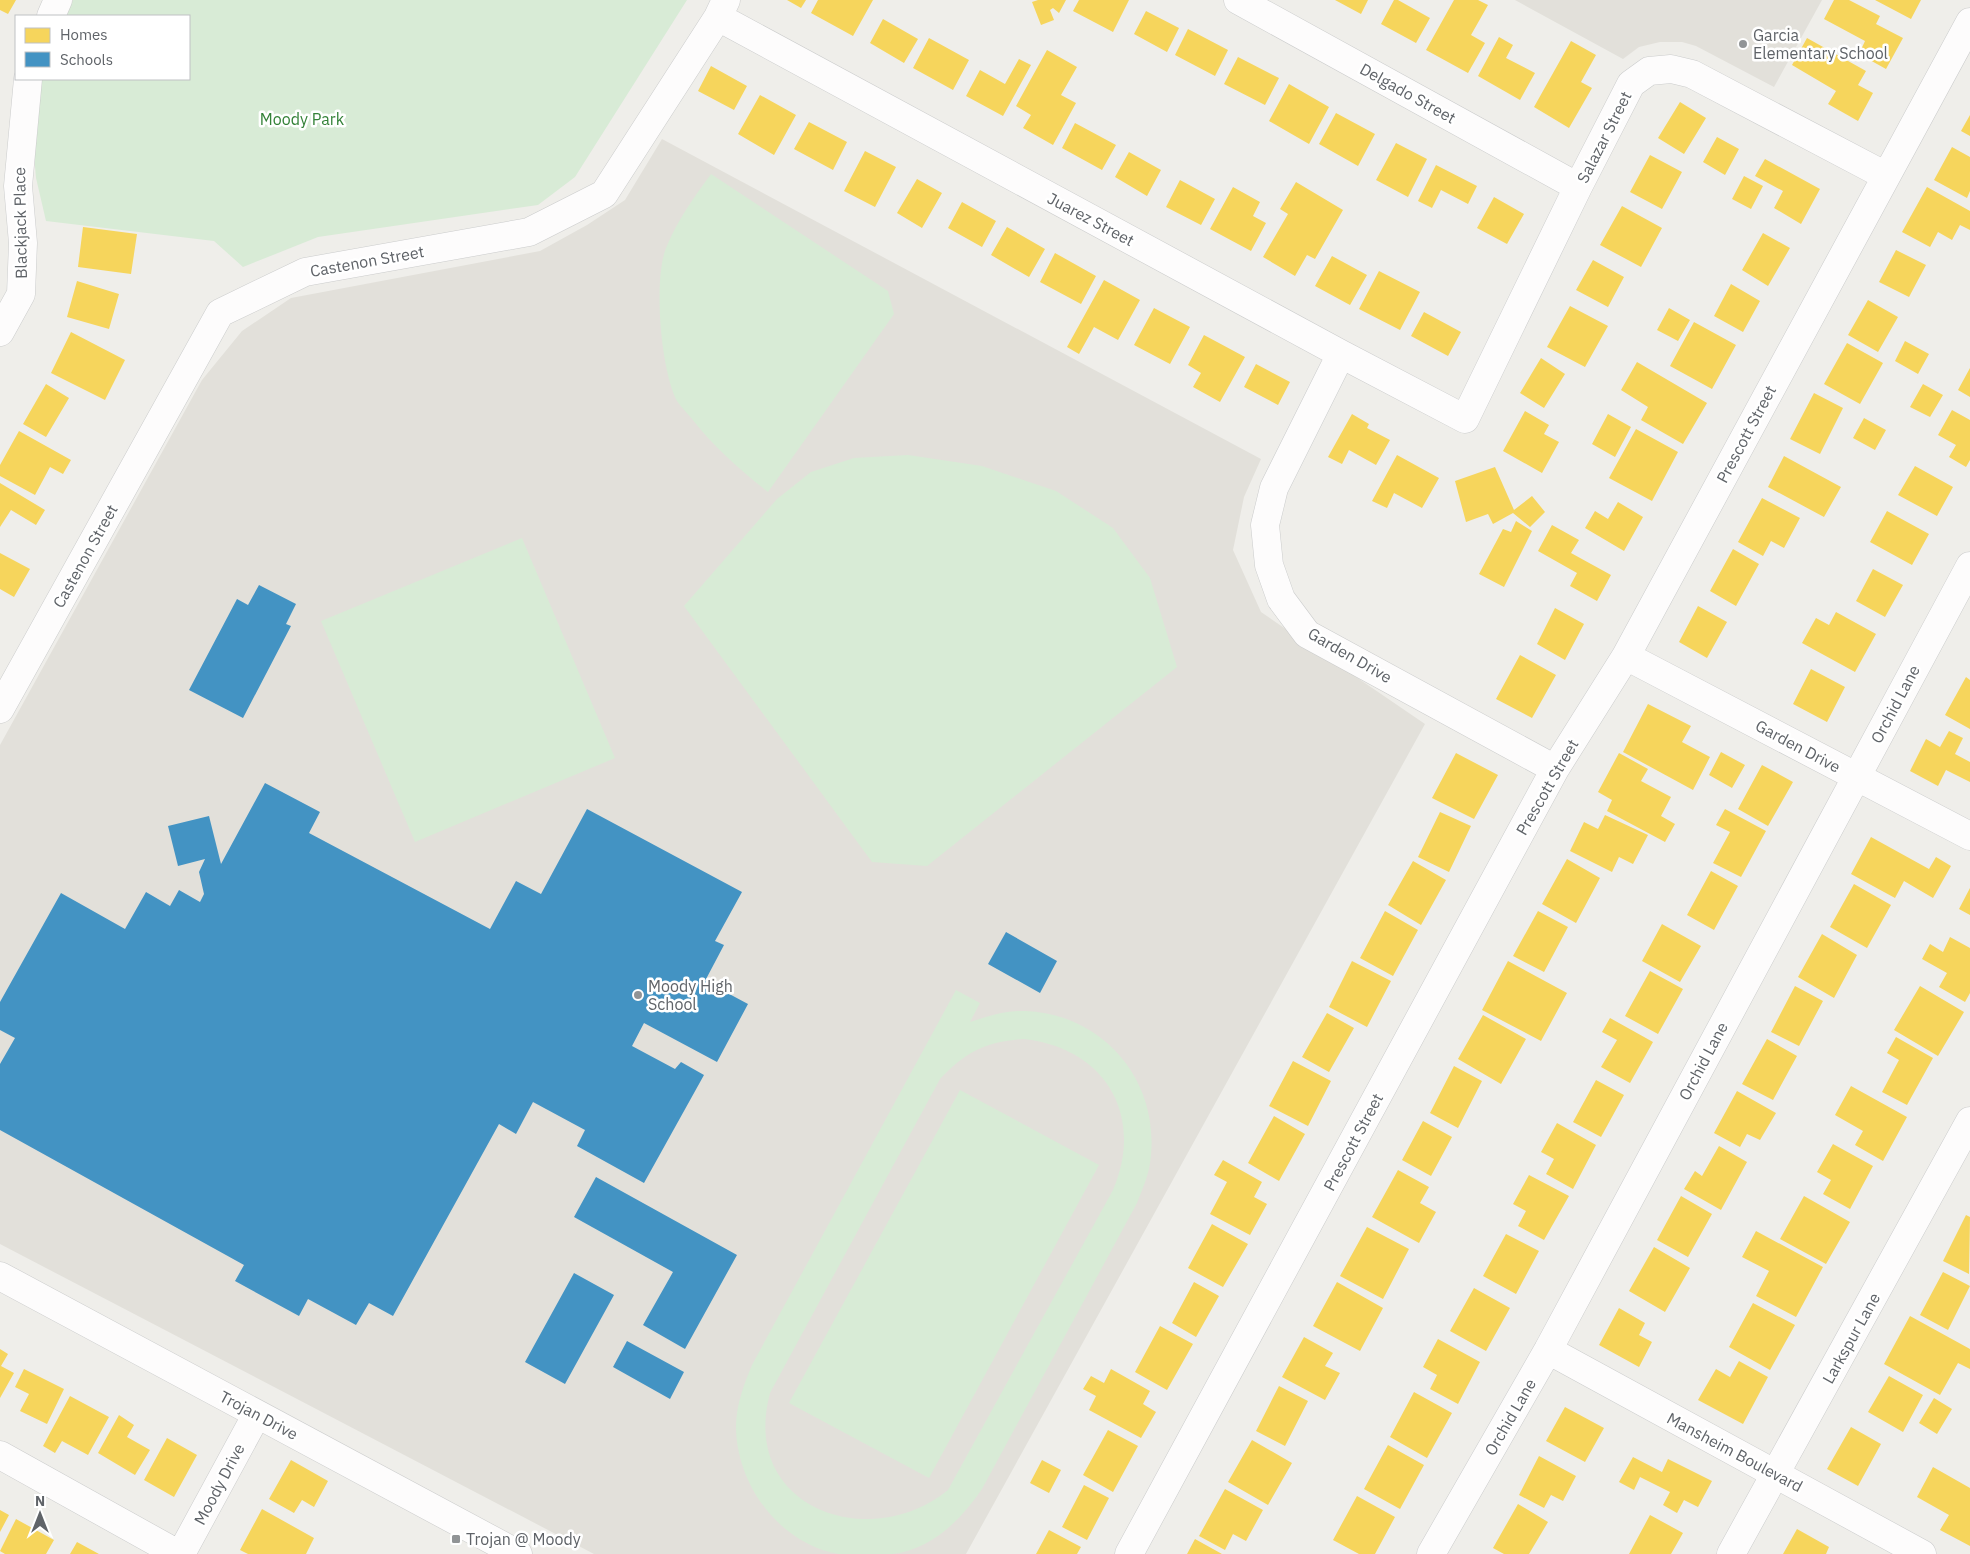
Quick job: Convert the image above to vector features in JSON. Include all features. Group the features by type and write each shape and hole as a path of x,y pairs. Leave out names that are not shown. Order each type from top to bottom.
{"street":[{"path":"51,15 58,0"},
{"name":"Delgado Street","path":"1238,0 1578,187"},
{"name":"Juarez Street","path":"722,9 1341,354 1466,419"},
{"name":"Castenon Street","path":"0,709 220,313 305,272 529,232 604,194 722,9"},
{"name":"Prescott Street","path":"1129,1554 1555,769 1626,656 1970,22"},
{"name":"Salazar Street","path":"1466,419 1630,84 1649,72 1671,69 1692,74 1886,176"},
{"name":"Blackjack Place","path":"0,332 21,294 23,243 9,185 28,80"},
{"name":"Garden Drive","path":"1341,354 1274,488 1265,525 1269,565 1282,600 1307,634 1555,769"},
{"name":"Orchid Lane","path":"1431,1554 1548,1350 1970,566"},
{"name":"Garden Drive","path":"1626,656 1970,836"},
{"name":"Larkspur Lane","path":"1731,1554 1970,1121"},
{"name":"Trojan Drive","path":"0,1276 518,1554"},
{"name":"Mansheim Boulevard","path":"1548,1350 1922,1554"},
{"name":"Moody Drive","path":"179,1554 257,1414"},
{"path":"0,1455 179,1554"}],"shaded area":[{"name":"Garcia Elementary School","path":"1515,0 1822,0 1774,87 1696,46 1682,42 1660,42 1639,47 1623,59"},
{"name":"Moody High School","path":"662,139 1261,459 1244,497 1233,550 1261,612 1425,724 966,1554 594,1554 0,1244 0,745 202,380 242,331 291,298 540,251 587,225 625,200"}],"green space":[{"name":"Moody Park","path":"73,0 687,0 575,177 538,205 318,237 243,267 214,241 46,221 36,178 32,132 42,80 190,80 190,15 66,15"},
{"path":"711,174 888,291 894,314 768,492 718,449 680,406 671,387 663,348 660,282 666,248 675,228 692,200"},
{"path":"908,455 982,466 1056,491 1113,528 1150,578 1177,667 927,866 872,862 684,606 777,499 811,472 854,458"},
{"path":"522,538 615,758 415,842 321,621"},
{"path":"956,990 980,1003 970,1022 1012,1011 1055,1015 1081,1025 1104,1040 1122,1059 1137,1081 1147,1106 1151,1134 1150,1163 1143,1188 1137,1203 982,1489 965,1512 944,1532 920,1547 892,1554 839,1554 817,1548 797,1538 780,1524 752,1488 743,1468 738,1446 736,1424 739,1401 752,1365","holes":["1024,1039 1052,1045 1077,1056 1096,1071 1111,1090 1120,1112 1124,1136 1122,1162 1113,1190 948,1490 917,1509 883,1518 849,1518 818,1509 792,1491 774,1466 766,1433 770,1393 940,1079 958,1062 988,1045"]},
{"path":"960,1090 1099,1165 929,1478 789,1403"}],"building: Homes":[{"path":"0,0 16,0 8,14 0,10"},
{"path":"787,0 806,0 801,8"},
{"path":"818,0 873,0 853,36 811,13"},
{"path":"1038,0 1066,0 1059,13 1053,8 1050,10 1054,20 1041,25 1032,2"},
{"path":"1079,0 1129,0 1113,32 1073,11"},
{"path":"1335,0 1368,0 1361,14"},
{"path":"1394,0 1398,0 1430,18 1416,43 1381,24"},
{"path":"1454,0 1478,0 1488,5 1471,35 1485,43 1468,73 1426,50"},
{"path":"1834,0 1849,0 1880,16 1876,24 1903,38 1886,69 1859,54 1865,41 1824,19"},
{"path":"1875,0 1921,0 1911,19"},
{"path":"1146,11 1179,28 1167,52 1134,34"},
{"path":"883,19 918,39 904,63 870,43"},
{"path":"1188,29 1228,50 1215,76 1175,55"},
{"path":"1499,37 1513,45 1506,58 1535,73 1520,100 1478,76"},
{"path":"929,38 969,60 953,90 913,68"},
{"path":"1807,38 1866,71 1858,85 1873,93 1858,121 1828,104 1836,91 1792,65"},
{"path":"1571,41 1596,55 1581,82 1592,88 1569,128 1534,107"},
{"path":"1047,50 1077,67 1061,95 1076,103 1053,145 1023,128 1031,115 1016,106"},
{"path":"1238,57 1279,78 1265,105 1224,84"},
{"path":"1019,59 1031,65 1003,116 966,96 980,70 1005,84"},
{"path":"711,66 747,86 734,110 698,91"},
{"path":"1289,84 1329,107 1309,144 1269,121"},
{"path":"760,95 796,115 774,155 738,134"},
{"path":"1680,102 1706,118 1684,154 1658,138"},
{"path":"1336,113 1375,134 1358,166 1319,144"},
{"path":"1970,115 1970,136 1961,131"},
{"path":"809,122 847,142 833,170 794,149"},
{"path":"1075,123 1116,145 1102,170 1062,148"},
{"path":"1717,137 1739,149 1725,175 1703,162"},
{"path":"1396,143 1427,159 1408,197 1376,180"},
{"path":"1952,147 1970,157 1970,191 1967,198 1934,180"},
{"path":"865,151 896,167 875,207 844,191"},
{"path":"1129,152 1161,170 1147,196 1115,177"},
{"path":"1650,155 1682,172 1662,209 1630,192"},
{"path":"1765,159 1820,189 1801,224 1774,208 1783,191 1755,176"},
{"path":"1436,165 1477,186 1468,204 1441,190 1432,208 1418,201"},
{"path":"1744,176 1763,186 1751,209 1732,199"},
{"path":"917,179 942,193 922,228 897,213"},
{"path":"1180,180 1215,199 1201,225 1166,207"},
{"path":"1296,182 1343,210 1315,259 1307,255 1295,276 1263,257 1288,214 1280,209"},
{"path":"1233,187 1260,202 1253,216 1266,223 1251,251 1210,229"},
{"path":"1927,187 1970,211 1970,230 1960,225 1952,240 1938,232 1930,247 1902,232"},
{"path":"1494,197 1524,214 1507,244 1477,228"},
{"path":"962,202 996,221 982,247 948,228"},
{"path":"1622,206 1662,228 1641,267 1600,245"},
{"path":"83,227 137,234 131,274 78,267"},
{"path":"1007,227 1045,249 1029,277 991,255"},
{"path":"1763,233 1790,248 1768,286 1742,270"},
{"path":"1896,250 1926,265 1909,297 1879,282"},
{"path":"1055,253 1096,276 1081,304 1040,282"},
{"path":"1332,256 1367,275 1350,305 1315,286"},
{"path":"1593,260 1624,277 1608,307 1576,290"},
{"path":"1379,271 1420,292 1400,330 1359,309"},
{"path":"1104,280 1140,300 1118,340 1094,327 1079,354 1067,347"},
{"path":"77,281 119,294 109,329 67,317"},
{"path":"1731,284 1760,301 1743,332 1714,316"},
{"path":"1868,300 1898,317 1878,352 1848,335"},
{"path":"1570,306 1608,326 1585,367 1547,347"},
{"path":"1154,308 1190,327 1170,364 1134,345"},
{"path":"1669,308 1690,320 1678,341 1657,330"},
{"path":"1424,312 1461,332 1448,356 1411,336"},
{"path":"1694,322 1736,345 1712,389 1670,366"},
{"path":"71,332 125,360 105,400 51,373"},
{"path":"1204,335 1245,357 1220,402 1193,387 1201,373 1188,365"},
{"path":"1905,341 1929,354 1918,374 1895,361"},
{"path":"1847,343 1883,363 1860,404 1824,384"},
{"path":"1541,358 1565,374 1544,408 1520,393"},
{"path":"1637,362 1707,403 1683,444 1641,420 1648,407 1621,390"},
{"path":"1256,364 1290,382 1278,405 1244,387"},
{"path":"1970,368 1970,397 1958,390"},
{"path":"46,384 69,398 46,437 23,424"},
{"path":"1923,384 1943,395 1930,417 1910,407"},
{"path":"1814,393 1843,408 1820,454 1790,439"},
{"path":"1952,410 1970,420 1970,460 1966,467 1949,457 1956,445 1938,435"},
{"path":"1525,411 1549,425 1544,434 1559,442 1542,473 1503,451"},
{"path":"1352,414 1369,424 1367,428 1390,440 1376,465 1349,450 1342,464 1328,457"},
{"path":"1608,414 1631,427 1615,457 1592,444"},
{"path":"1864,418 1886,430 1875,450 1853,438"},
{"path":"1636,429 1678,452 1652,501 1609,478"},
{"path":"19,431 71,460 63,474 50,467 35,495 0,476 0,465"},
{"path":"1397,455 1439,478 1422,508 1394,493 1387,508 1372,501"},
{"path":"1784,456 1841,487 1824,517 1768,487"},
{"path":"1915,466 1953,487 1937,516 1898,495"},
{"path":"1495,467 1514,510 1532,496 1545,512 1530,527 1513,513 1493,524 1488,514 1466,522 1455,481"},
{"path":"0,483 45,510 36,525 11,510 0,527"},
{"path":"1762,498 1800,518 1784,548 1771,541 1763,556 1738,542"},
{"path":"1618,502 1643,517 1624,551 1585,528 1595,511 1608,519"},
{"path":"1887,511 1929,534 1912,565 1870,542"},
{"path":"1516,521 1532,531 1504,587 1479,574 1503,529 1511,532"},
{"path":"1552,525 1579,540 1571,553 1611,575 1597,601 1570,586 1577,573 1538,551"},
{"path":"1733,549 1759,564 1736,606 1710,591"},
{"path":"0,553 30,569 14,597 0,589"},
{"path":"1873,569 1903,585 1885,617 1856,601"},
{"path":"1698,606 1727,622 1707,658 1679,642"},
{"path":"1555,608 1584,624 1565,660 1537,644"},
{"path":"1836,612 1876,634 1855,672 1802,643 1816,618 1829,625"},
{"path":"1520,655 1556,675 1532,718 1496,699"},
{"path":"1811,669 1845,687 1827,722 1793,704"},
{"path":"1966,677 1970,680 1970,729 1945,715"},
{"path":"1648,704 1691,726 1682,742 1710,757 1693,790 1623,752"},
{"path":"1949,731 1963,738 1955,754 1970,762 1970,782 1946,770 1938,786 1910,771 1926,739 1940,747"},
{"path":"1721,752 1745,765 1732,788 1709,775"},
{"path":"1456,753 1498,775 1474,819 1432,798"},
{"path":"1619,753 1648,769 1641,781 1671,797 1661,816 1675,824 1665,842 1607,811 1612,800 1598,792"},
{"path":"1762,765 1793,782 1768,826 1738,809"},
{"path":"1725,809 1766,831 1741,877 1713,863 1730,832 1716,825"},
{"path":"1440,812 1471,826 1449,872 1418,857"},
{"path":"1605,815 1648,835 1633,864 1619,857 1612,872 1570,851 1584,822 1598,829"},
{"path":"1871,837 1929,869 1936,857 1951,866 1933,898 1904,881 1895,898 1851,874"},
{"path":"1567,859 1600,878 1576,923 1542,904"},
{"path":"1413,861 1446,880 1421,925 1388,905"},
{"path":"1711,871 1738,886 1714,930 1687,915"},
{"path":"1854,884 1891,905 1867,948 1830,927"},
{"path":"1970,888 1970,915 1959,909"},
{"path":"1385,911 1418,930 1393,976 1360,958"},
{"path":"1538,911 1568,927 1544,972 1513,956"},
{"path":"1662,924 1701,946 1680,982 1642,961"},
{"path":"1822,934 1857,955 1834,998 1798,977"},
{"path":"1950,937 1970,948 1970,993 1965,1002 1939,987 1947,973 1922,959 1930,944 1943,952"},
{"path":"1352,961 1391,981 1367,1027 1329,1007"},
{"path":"1508,961 1567,993 1541,1041 1482,1010"},
{"path":"1650,971 1683,989 1658,1034 1625,1016"},
{"path":"1795,986 1823,1001 1799,1046 1771,1032"},
{"path":"1920,986 1964,1012 1938,1056 1894,1030"},
{"path":"1327,1013 1354,1028 1329,1072 1302,1057"},
{"path":"1483,1015 1526,1039 1501,1084 1458,1059"},
{"path":"1610,1018 1653,1042 1630,1083 1601,1067 1617,1040 1602,1032"},
{"path":"1896,1037 1933,1058 1907,1105 1882,1092 1899,1060 1887,1053"},
{"path":"1767,1039 1797,1056 1773,1100 1742,1084"},
{"path":"1293,1061 1331,1081 1308,1126 1269,1106"},
{"path":"1454,1066 1482,1081 1458,1128 1430,1113"},
{"path":"1596,1080 1624,1095 1601,1137 1573,1122"},
{"path":"1851,1086 1907,1117 1883,1161 1855,1145 1863,1131 1835,1115"},
{"path":"1737,1091 1776,1113 1760,1140 1747,1134 1740,1147 1714,1133"},
{"path":"1274,1116 1305,1134 1279,1181 1248,1163"},
{"path":"1423,1121 1452,1137 1431,1176 1402,1160"},
{"path":"1557,1123 1596,1145 1573,1189 1546,1174 1554,1159 1541,1152"},
{"path":"1833,1144 1873,1166 1850,1209 1823,1194 1831,1180 1817,1172"},
{"path":"1719,1146 1747,1162 1721,1210 1684,1189 1695,1171 1702,1176"},
{"path":"1223,1160 1262,1182 1254,1197 1267,1204 1250,1235 1210,1214 1227,1182 1214,1175"},
{"path":"1398,1170 1429,1187 1420,1203 1436,1212 1419,1243 1372,1217"},
{"path":"1529,1175 1569,1196 1544,1240 1518,1226 1526,1211 1513,1204"},
{"path":"1681,1196 1712,1214 1688,1257 1657,1240"},
{"path":"1804,1196 1850,1222 1826,1264 1780,1239"},
{"path":"1966,1215 1970,1217 1969,1274 1943,1261"},
{"path":"1212,1224 1248,1244 1223,1287 1188,1268"},
{"path":"1367,1227 1409,1249 1383,1299 1340,1276"},
{"path":"1756,1231 1823,1267 1796,1317 1756,1296 1769,1271 1742,1257"},
{"path":"1506,1234 1539,1251 1516,1294 1483,1276"},
{"path":"1654,1247 1690,1268 1665,1312 1629,1291"},
{"path":"1943,1272 1970,1286 1948,1330 1920,1315"},
{"path":"1194,1282 1219,1296 1196,1337 1172,1323"},
{"path":"1337,1282 1383,1308 1360,1351 1313,1326"},
{"path":"1474,1288 1510,1308 1486,1351 1450,1331"},
{"path":"1753,1303 1795,1325 1770,1370 1729,1347"},
{"path":"1619,1308 1645,1323 1639,1335 1652,1342 1639,1367 1599,1345"},
{"path":"1910,1316 1970,1349 1970,1369 1958,1363 1940,1395 1884,1364"},
{"path":"1160,1326 1193,1344 1167,1390 1135,1372"},
{"path":"1304,1337 1333,1353 1325,1366 1340,1373 1325,1400 1282,1377"},
{"path":"1438,1339 1480,1362 1458,1404 1430,1389 1437,1375 1423,1367"},
{"path":"0,1349 8,1354 1,1366 14,1373 0,1398"},
{"path":"1739,1361 1768,1377 1743,1424 1698,1400 1716,1369 1730,1377"},
{"path":"24,1369 64,1389 47,1424 20,1411 29,1394 15,1387"},
{"path":"1111,1369 1150,1391 1143,1404 1156,1412 1141,1438 1089,1410 1096,1396 1083,1389 1091,1376 1104,1383"},
{"path":"1889,1376 1923,1395 1903,1432 1868,1412"},
{"path":"1279,1386 1308,1401 1285,1446 1256,1431"},
{"path":"1414,1392 1452,1413 1427,1458 1390,1437"},
{"path":"70,1396 109,1417 88,1455 62,1441 55,1453 43,1446"},
{"path":"1934,1398 1952,1409 1937,1434 1919,1423"},
{"path":"1565,1407 1604,1428 1585,1462 1546,1441"},
{"path":"119,1415 134,1425 127,1437 150,1450 135,1475 98,1453"},
{"path":"1851,1427 1881,1444 1858,1486 1827,1469"},
{"path":"1108,1430 1138,1446 1113,1492 1083,1475"},
{"path":"167,1438 197,1455 174,1497 144,1480"},
{"path":"1252,1440 1292,1463 1268,1505 1228,1482"},
{"path":"1388,1445 1424,1465 1400,1509 1364,1489"},
{"path":"1539,1456 1576,1476 1563,1501 1551,1495 1544,1508 1519,1495"},
{"path":"1633,1457 1662,1472 1668,1459 1712,1481 1698,1507 1684,1500 1677,1513 1663,1505 1670,1492 1640,1477 1634,1490 1619,1482"},
{"path":"291,1460 328,1481 314,1507 302,1500 294,1513 269,1499"},
{"path":"1042,1460 1061,1470 1049,1493 1030,1483"},
{"path":"1933,1467 1970,1488 1970,1546 1940,1530 1949,1515 1917,1497"},
{"path":"1084,1485 1109,1498 1087,1540 1062,1527"},
{"path":"1225,1489 1263,1510 1246,1541 1233,1534 1225,1550 1199,1536"},
{"path":"1357,1496 1395,1517 1375,1554 1359,1554 1333,1540"},
{"path":"1518,1504 1548,1522 1529,1554 1504,1554 1493,1548"},
{"path":"262,1509 314,1538 306,1554 248,1554 240,1550"},
{"path":"0,1510 9,1515 0,1532"},
{"path":"1650,1515 1683,1533 1671,1554 1629,1554"},
{"path":"16,1519 54,1540 46,1554 5,1554 0,1551"},
{"path":"1797,1529 1829,1547 1826,1554 1783,1554"},
{"path":"1049,1530 1081,1547 1077,1554 1036,1554"},
{"path":"1195,1539 1222,1554 1187,1554"},
{"path":"77,1542 99,1554 70,1554"}],"building: Schools":[{"path":"259,585 296,604 286,624 291,626 243,718 189,690 237,599 248,605"},
{"path":"265,783 320,812 309,833 490,929 516,881 541,894 587,809 742,892 715,941 724,945 705,981 748,1004 717,1062 644,1023 632,1046 675,1069 681,1062 704,1075 644,1183 577,1146 585,1130 533,1102 516,1134 499,1124 393,1316 369,1303 356,1325 308,1299 299,1316 235,1281 244,1265 0,1130 0,1064 15,1038 0,1030 0,1002 61,893 125,929 146,892 170,906 179,890 200,902 204,894 199,872 205,859 178,866 168,826 209,816 221,864"},
{"path":"1006,932 1057,961 1040,993 988,964"},
{"path":"596,1177 737,1255 685,1349 643,1325 673,1272 574,1217"},
{"path":"574,1273 614,1295 565,1384 525,1362"},
{"path":"627,1341 684,1372 670,1399 613,1367"}],"place":[{"name":"Garcia Elementary School","path":"1743,44"},
{"name":"Moody High School","path":"638,995"},
{"name":"Trojan @ Moody","path":"456,1539"}]}
